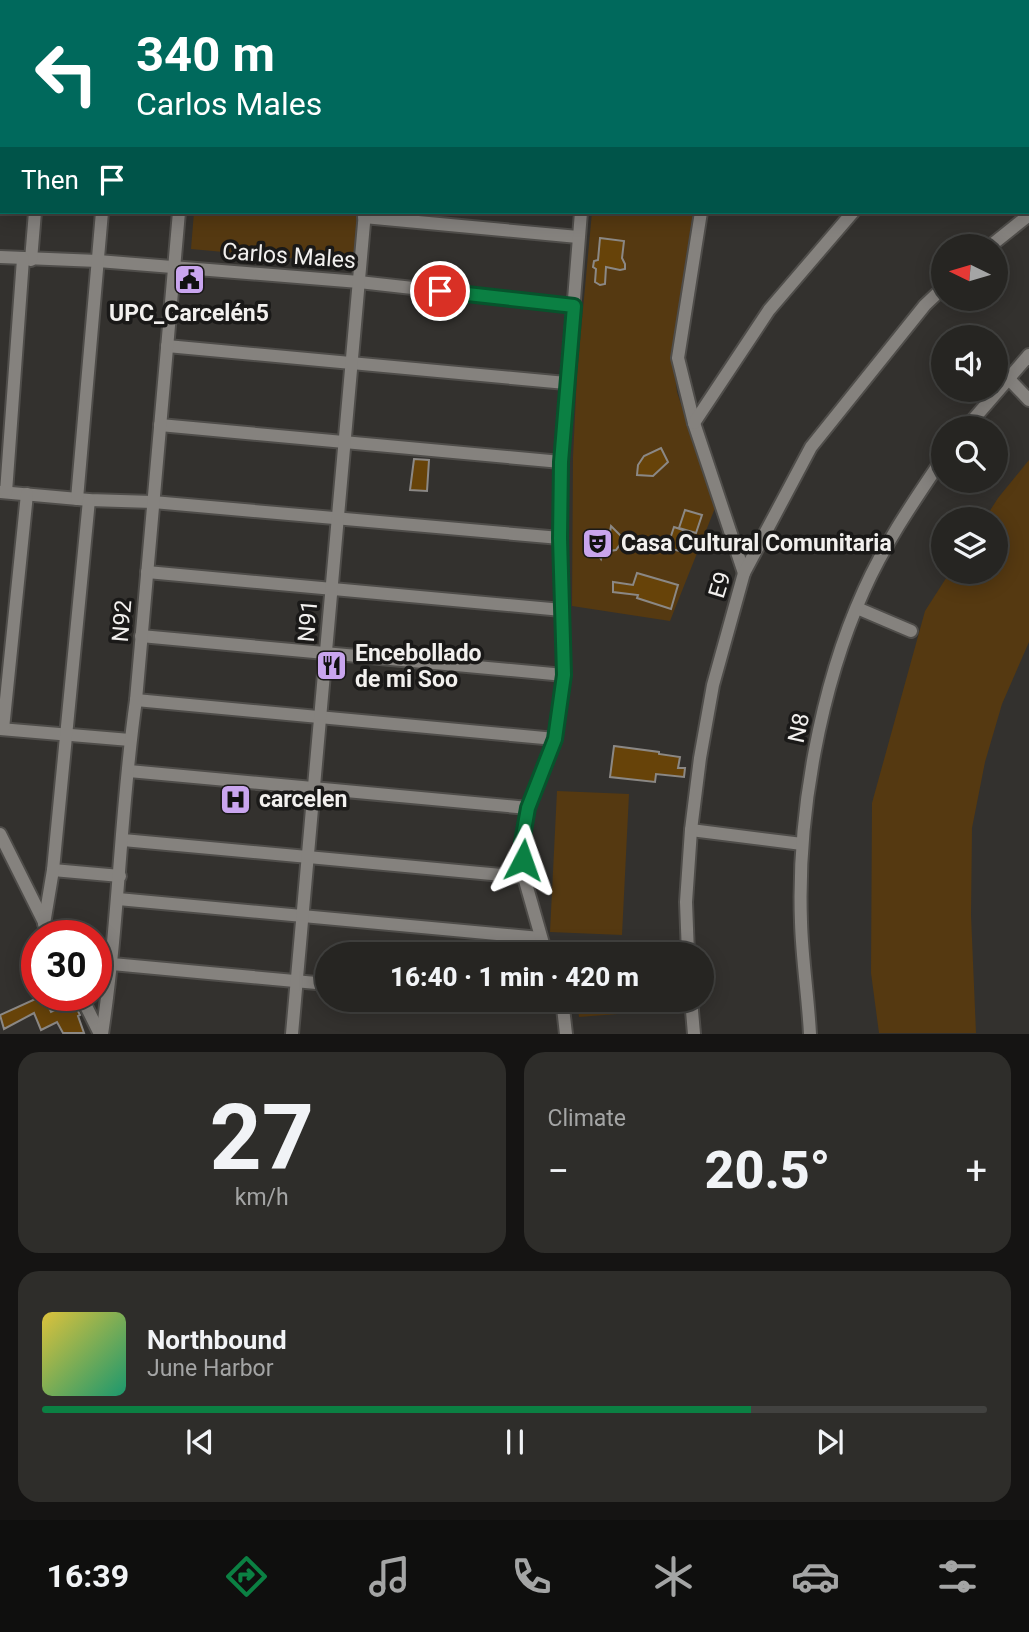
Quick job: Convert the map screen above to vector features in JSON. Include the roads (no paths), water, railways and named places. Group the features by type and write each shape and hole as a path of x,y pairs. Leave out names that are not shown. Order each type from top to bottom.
{"street":[{"path":"35,214 27,259 3,492 153,502 560,538"},
{"path":"45,920 53,870 65,734 102,214"},
{"name":"N92","path":"112,964 179,214"},
{"path":"365,214 578,237"},
{"name":"N91","path":"292,1034 365,214"},
{"path":"542,942 524,877 522,842 528,808 555,739 564,675 561,462 581,214"},
{"path":"700,214 678,358 694,423 744,573"},
{"path":"694,423 769,310 851,214"},
{"path":"1005,234 1029,215"},
{"name":"Carlos Males","path":"0,257 98,261 359,282 574,306"},
{"name":"E9","path":"688,942 686,902 700,758 713,685 744,573 811,447 931,300"},
{"path":"167,346 566,383"},
{"path":"1029,355 1008,378 1029,400"},
{"path":"976,416 988,402"},
{"path":"160,425 561,462"},
{"name":"N8","path":"810,1034 801,923 802,844 820,729 836,664 864,591 899,523 931,476"},
{"path":"27,494 2,729 130,740"},
{"path":"147,572 562,610"},
{"path":"857,608 911,631"},
{"path":"141,636 564,675"},
{"path":"136,700 555,739"},
{"path":"129,771 528,808"},
{"path":"691,830 802,844"},
{"path":"0,834 42,920"},
{"path":"123,840 524,877"},
{"path":"53,870 120,876"},
{"path":"118,900 540,938"},
{"path":"112,964 315,983"},
{"path":"89,1011 101,1034"},
{"name":"N92","path":"101,1034 105,1011"},
{"path":"564,1012 566,1034"},
{"path":"692,1012 694,1034"}],"place":[{"name":"UPC_Carcelén5","path":"189,279"},
{"name":"Casa Cultural Comunitaria","path":"598,543"},
{"name":"Encebollado de mi Soo","path":"332,666"},
{"name":"carcelen","path":"236,799"}]}
